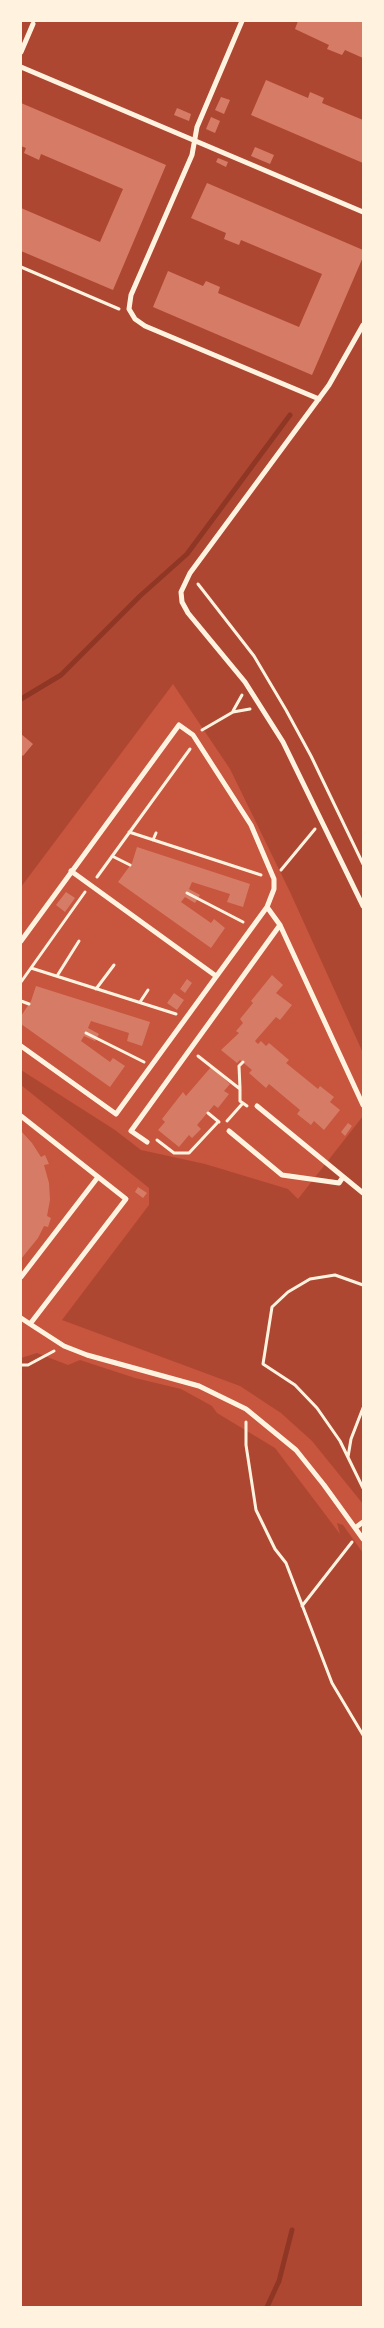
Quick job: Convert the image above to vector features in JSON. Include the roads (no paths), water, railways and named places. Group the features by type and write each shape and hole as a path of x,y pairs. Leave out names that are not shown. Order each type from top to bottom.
{"street":[{"path":"242,21 197,127 192,155 131,295 129,309 131,315 146,326 319,399"},
{"path":"21,52 33,24"},
{"path":"21,67 363,212"},
{"path":"363,325 319,399 190,573 182,587 182,602 188,613 245,682 283,742 363,906"},
{"path":"21,941 178,725 194,738 251,825 274,878 274,889 267,907 116,1114 21,1046"},
{"path":"71,871 216,976"},
{"path":"267,907 280,924 363,1105"},
{"path":"147,1142 131,1131 280,924"},
{"path":"257,1106 363,1193"},
{"path":"21,1116 126,1199 30,1324"},
{"path":"229,1131 282,1175 338,1183 343,1177"},
{"path":"21,1277 98,1177"},
{"path":"21,1318 64,1346 87,1355 198,1386 246,1409 296,1450 361,1537"},
{"path":"355,1528 363,1522"}],"waterway":[{"path":"21,699 61,675 140,596 187,554 290,415"},
{"path":"267,2307 279,2281 292,2230"}]}
